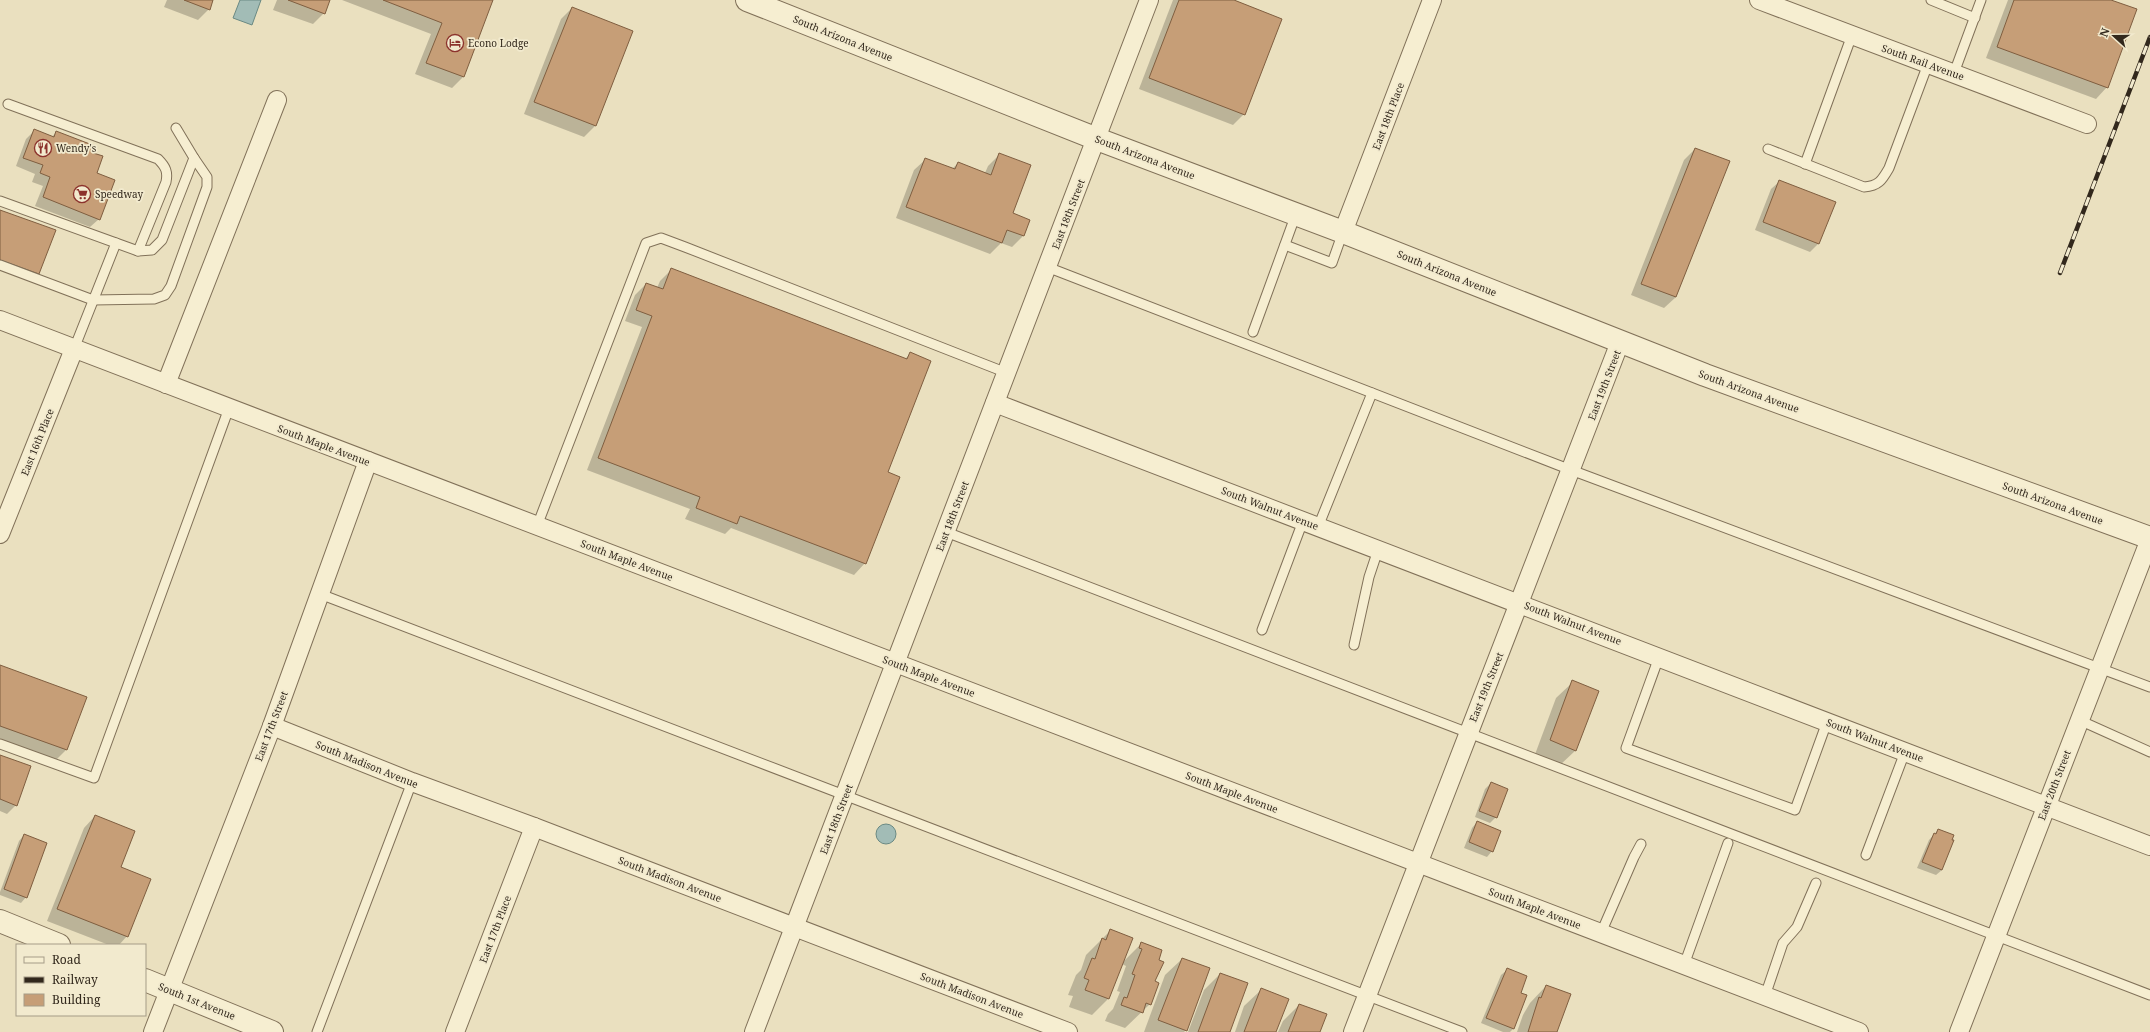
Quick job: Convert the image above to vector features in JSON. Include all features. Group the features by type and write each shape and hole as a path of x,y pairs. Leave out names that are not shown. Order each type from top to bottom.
{"street":[{"name":"South Arizona Avenue","path":"748,0 1096,139 1344,232 1705,375 2150,539"},
{"name":"East 18th Street","path":"754,1032 1149,0"},
{"name":"East 18th Place","path":"1344,232 1432,0"},
{"name":"South Rail Avenue","path":"1759,0 2087,124"},
{"path":"166,384 277,100"},
{"name":"South Maple Avenue","path":"0,320 1859,1032"},
{"name":"East 19th Street","path":"1352,1032 1620,342"},
{"name":"East 16th Place","path":"0,534 74,349"},
{"name":"South Walnut Avenue","path":"995,403 1378,550 1519,602 2150,846"},
{"name":"East 17th Street","path":"153,1032 272,726 368,461"},
{"name":"East 20th Street","path":"1959,1032 2150,539"},
{"name":"South Madison Avenue","path":"272,726 412,782 534,827 1068,1032"},
{"name":"East 17th Place","path":"455,1032 534,827"},
{"path":"0,921 57,944"},
{"name":"South 1st Avenue","path":"146,980 272,1032"}],"lane":[{"path":"1931,0 1975,18"},
{"path":"1954,73 1982,0"},
{"path":"1805,164 1852,35"},
{"path":"1768,149 1864,187 1874,186 1883,178 1889,168 1928,64"},
{"path":"8,104 158,159 164,165 167,173 166,182 138,251"},
{"path":"0,265 93,300 154,299 164,295 171,286 207,187 207,177 176,128"},
{"path":"0,201 138,251 152,250 162,240 194,158"},
{"path":"1253,332 1296,214"},
{"path":"1285,245 1332,263 1344,232"},
{"path":"537,526 646,243 661,238 1007,373"},
{"path":"74,349 116,243"},
{"path":"1047,267 1571,470 2150,687"},
{"path":"1262,630 1372,393"},
{"path":"0,744 94,778 229,408"},
{"path":"946,532 2150,995"},
{"path":"1354,645 1369,577 1378,550"},
{"path":"320,594 1462,1032"},
{"path":"1659,657 1626,748 1795,810 1827,722"},
{"path":"2079,720 2150,752"},
{"path":"1866,855 1905,752"},
{"path":"317,1032 412,782"},
{"path":"1684,965 1728,843"},
{"path":"1601,933 1641,844"},
{"path":"1765,996 1783,943 1797,927 1816,883"}],"water":[{"path":"240,0 261,0 252,25 233,18"},
{"path":"886,824 893,827 896,834 893,841 886,844 879,841 876,834 879,827"}],"building":[{"path":"184,0 213,0 210,10"},
{"path":"288,0 330,0 325,14"},
{"name":"Econo Lodge","path":"383,0 493,0 464,77 426,63 442,23"},
{"path":"1179,0 1234,0 1282,19 1245,115 1149,78"},
{"path":"2014,0 2111,0 2137,9 2108,88 1997,47"},
{"path":"572,7 633,31 596,126 534,102"},
{"path":"34,129 54,137 56,131 95,146 93,153 103,156 97,173 115,180 100,220 43,197 50,177 40,173 43,165 23,158"},
{"path":"1695,148 1730,161 1676,297 1641,284"},
{"path":"999,153 1031,165 1013,213 1030,220 1024,236 1007,230 1002,243 906,207 925,158 955,169 958,162 991,175"},
{"path":"1779,180 1836,202 1819,244 1763,222"},
{"path":"0,210 56,230 39,274 0,260"},
{"path":"671,268 907,359 910,352 931,361 888,472 900,477 866,564 740,516 737,524 696,508 700,497 598,458 652,316 636,310 646,283 663,289"},
{"path":"0,665 87,697 67,750 0,726"},
{"path":"1572,680 1599,691 1576,751 1550,740"},
{"path":"0,755 31,766 17,806 0,799"},
{"path":"1491,782 1508,789 1497,818 1479,811"},
{"path":"95,815 135,831 121,867 151,879 128,937 57,909"},
{"path":"1477,821 1501,831 1493,852 1469,842"},
{"path":"1938,829 1954,835 1952,840 1954,840 1942,870 1922,862 1934,833 1936,834"},
{"path":"24,834 47,843 27,898 4,889"},
{"path":"1110,929 1133,938 1109,999 1085,990 1089,980 1084,978 1092,958 1095,959 1102,938 1106,940"},
{"path":"1141,942 1162,950 1159,960 1164,962 1155,981 1159,983 1151,1005 1146,1003 1143,1013 1121,1005 1124,997 1127,998 1135,975 1132,974 1142,949 1139,948"},
{"path":"1182,958 1210,968 1187,1031 1158,1020"},
{"path":"1507,968 1527,976 1521,993 1527,995 1514,1029 1486,1018"},
{"path":"1220,973 1248,983 1230,1032 1198,1032"},
{"path":"1546,985 1571,994 1557,1032 1528,1032 1539,997 1541,998"},
{"path":"1261,988 1289,999 1276,1032 1244,1032"},
{"path":"1299,1004 1327,1014 1320,1032 1288,1032"}],"railway":[{"path":"2060,273 2150,37"}],"place":[{"name":"Econo Lodge","path":"455,43"},
{"name":"Wendy's","path":"43,148"},
{"name":"Speedway","path":"82,194"}]}
